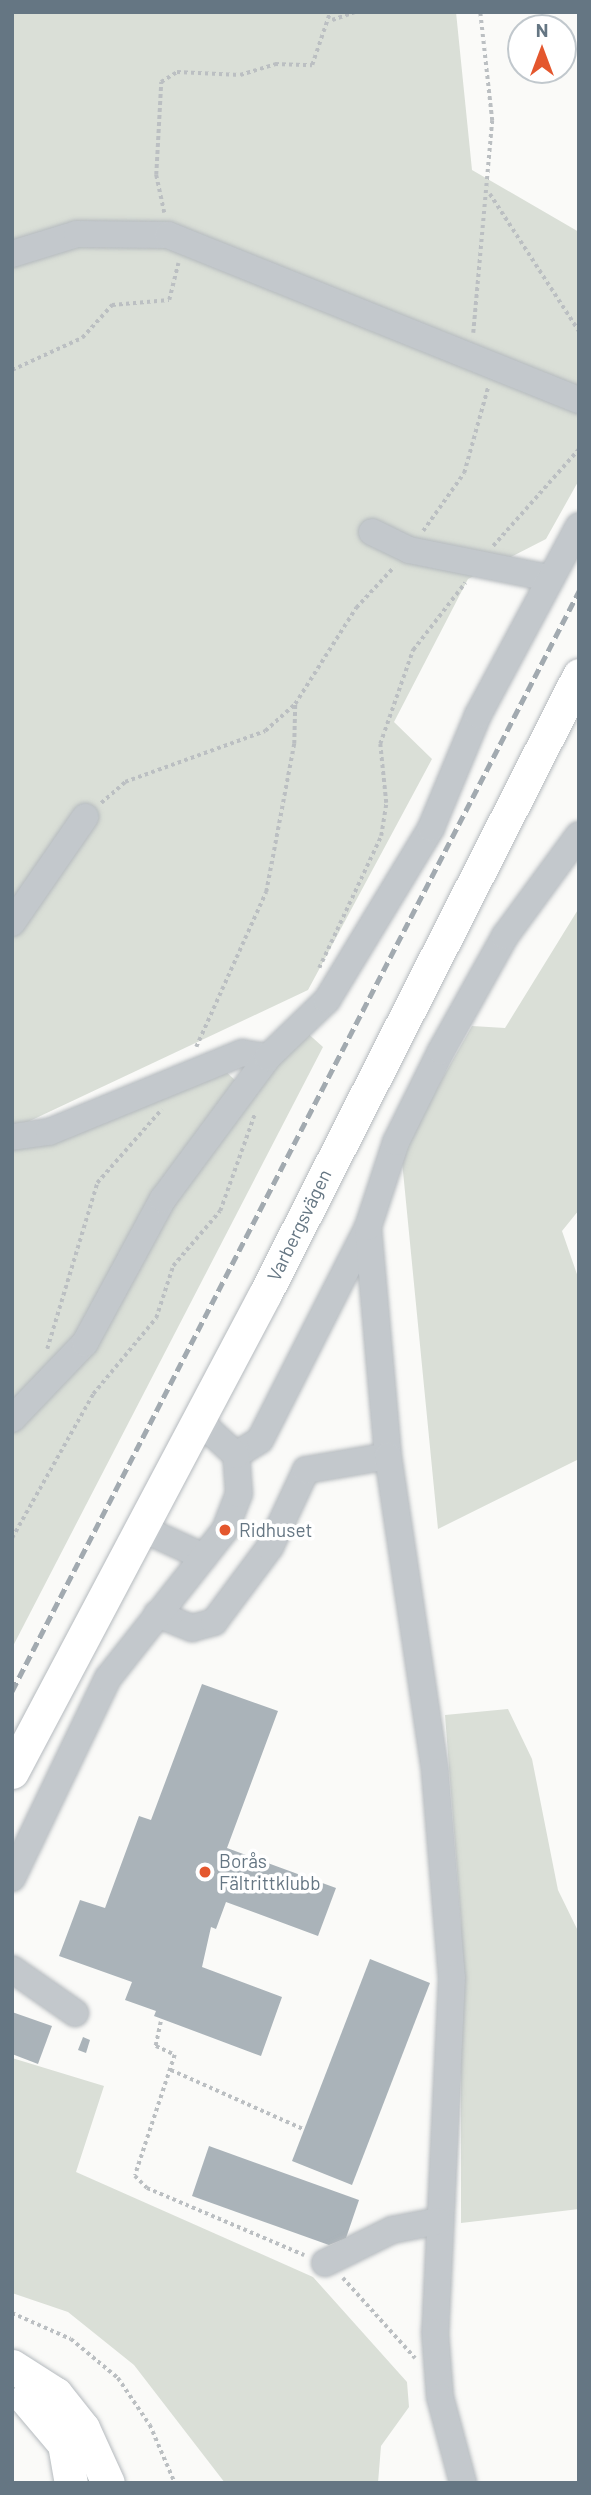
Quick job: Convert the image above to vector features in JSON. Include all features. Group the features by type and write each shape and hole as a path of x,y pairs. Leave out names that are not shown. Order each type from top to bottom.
{"main road":[{"name":"Varbergsvägen","path":"12,1772 199,1421 579,675"},
{"path":"12,2366 56,2394 83,2428 108,2483"},
{"path":"12,2390 49,2421 64,2444 71,2483"}],"street":[{"path":"12,254 77,234 168,235 579,400"},
{"path":"12,1419 47,1389 85,1343 163,1199 262,1066 327,1000 404,874 550,578 579,526"},
{"path":"372,533 409,550 550,578"},
{"path":"12,923 85,817"},
{"path":"236,1455 260,1440 368,1227 396,1142 441,1051 505,936 579,835"},
{"path":"12,1137 49,1132 242,1053 262,1066"},
{"path":"368,1227 388,1456 435,1772 452,1978 438,2221 437,2366 463,2483"},
{"path":"12,1878 108,1678 225,1530 239,1494 236,1455 199,1421"},
{"path":"157,1614 192,1628 214,1622 270,1547 306,1470 388,1456"},
{"path":"141,1528 204,1557"},
{"path":"12,1969 75,2013"},
{"path":"325,2263 392,2230 438,2221"}],"path":[{"path":"12,370 82,338 112,305 169,300 179,260 168,235 156,175 160,82 177,72 240,75 275,64 312,65 331,20 330,12"},
{"path":"331,20 355,12"},
{"path":"85,817 125,782 265,732 295,704 356,608 409,550 464,473 484,364 472,309 490,194 492,121 480,12"},
{"path":"490,194 579,331"},
{"path":"316,977 381,836 386,803 380,744 413,650 480,563 579,449"},
{"path":"47,1389 44,1357 87,1205 97,1183 155,1121 183,1075 266,892 294,744 295,704"},
{"path":"12,1538 93,1394 156,1318 173,1266 220,1211 255,1116 262,1066"},
{"path":"162,2022 156,2046 175,2055 135,2165 141,2184 325,2263 372,2305 411,2355 437,2366"},
{"path":"170,2070 303,2129"},
{"path":"12,2313 71,2339 118,2378 150,2425 174,2483"}],"shaded area":[{"path":"12,12 456,12 472,170 579,232 579,480 546,539 468,579 394,722 432,759 308,990 17,1127 12,1127"},
{"path":"579,908 579,1210 562,1231 579,1280 579,1459 438,1529 401,1151 472,1026 505,1028"},
{"path":"304,1030 323,1047 12,1648 12,1149 222,1068 251,1095"},
{"path":"508,1709 532,1759 558,1890 579,1933 579,2209 461,2223 461,1923 445,1715"},
{"path":"12,2058 104,2086 76,2172 313,2277 407,2382 409,2407 381,2446 378,2483 225,2483 134,2365 68,2312 12,2293"}],"building":[{"name":"Borås Fältrittklubb","path":"202,1684 278,1711 227,1848 336,1888 318,1936 226,1902 216,1929 211,1927 202,1967 282,1997 261,2056 154,2016 156,2011 125,2000 132,1982 59,1956 80,1900 105,1908 139,1816 151,1820"},
{"path":"370,1959 430,1983 352,2185 292,2161"},
{"path":"12,2012 52,2026 38,2064 12,2054"},
{"path":"83,2037 90,2040 86,2053 78,2050"},
{"path":"209,2146 359,2200 346,2238 329,2245 192,2196"}],"railway":[{"path":"12,1691 579,591"}],"place":[{"name":"Ridhuset","path":"225,1530"},
{"name":"Borås Fältrittklubb","path":"205,1872"}]}
